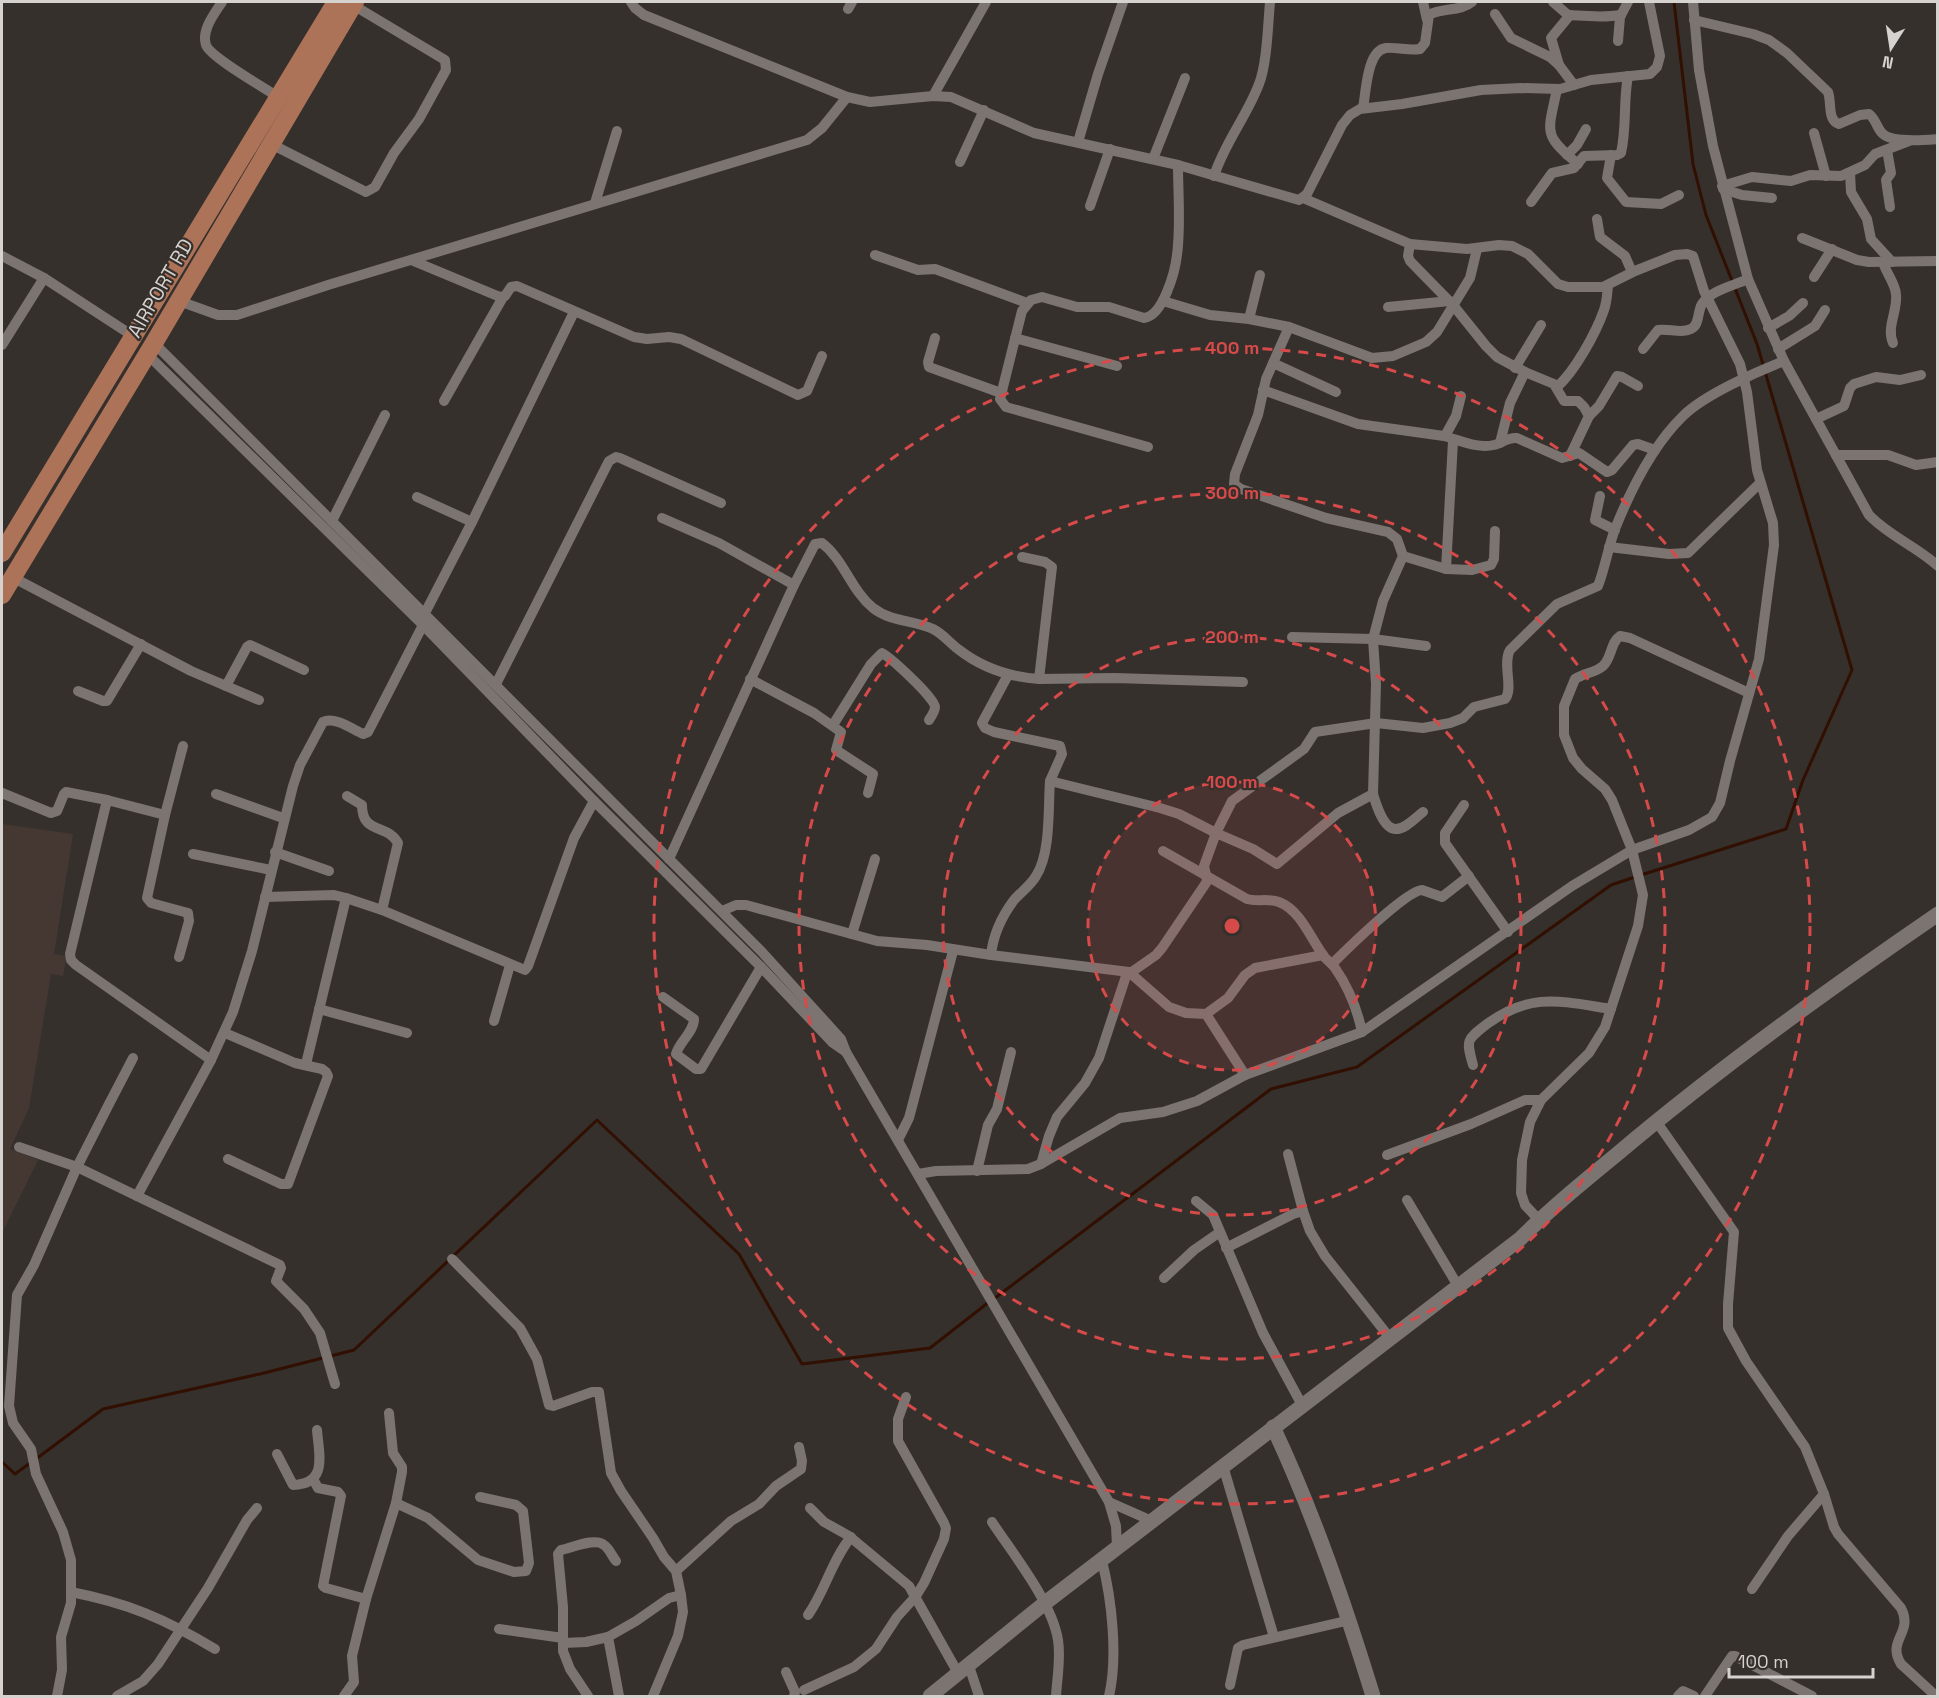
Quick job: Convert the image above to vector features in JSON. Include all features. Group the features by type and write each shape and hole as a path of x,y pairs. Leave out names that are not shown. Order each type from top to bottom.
{"main road":[{"path":"2,553 278,97 348,3"},
{"name":"AIRPORT RD","path":"2,596 271,144 348,3"}],"street":[{"path":"222,2 206,31 206,45 209,50 278,97"},
{"path":"631,2 634,8 644,15 847,97 870,102 933,96 958,99 1034,133 1178,165 1296,200 1304,198 1410,244 1478,249 1499,245 1512,246 1528,254 1558,284 1563,286 1580,288 1608,286 1632,272 1675,255 1690,255 1695,259 1701,284 1712,295 1748,377 1757,470 1772,515 1774,545 1760,659 1720,803 1712,817 1572,886 1362,1032 1245,1075 1197,1101 1162,1112 1135,1115 1110,1123 1041,1164 1021,1170 918,1174"},
{"path":"933,96 986,2"},
{"path":"1078,142 1123,2"},
{"path":"1214,176 1223,150 1259,85 1270,2"},
{"path":"1363,108 1374,56 1381,49 1420,49 1425,43 1427,21 1423,2"},
{"path":"1427,21 1431,13 1464,7 1472,2"},
{"path":"1553,2 1570,15 1599,18 1621,15"},
{"path":"1618,41 1621,15 1628,2"},
{"path":"1304,198 1342,125 1353,112 1363,108 1402,104 1481,90 1557,89 1591,80 1650,74 1659,62 1649,2"},
{"path":"1693,2 1699,70 1743,282 1778,349 1781,362 1816,419 1869,515 1882,527 1915,547 1938,566"},
{"path":"271,144 366,192 375,187 394,153 419,119 446,70 445,60 348,3"},
{"path":"1495,14 1511,38 1550,57 1574,85"},
{"path":"1559,65 1551,38 1570,15"},
{"path":"1694,20 1753,34 1780,48 1828,92 1834,123 1839,124 1860,115 1869,114 1883,134 1896,139 1938,139"},
{"path":"1531,202 1552,173 1569,170 1584,156 1619,155 1622,151 1626,123 1624,94 1628,76"},
{"path":"1153,159 1185,78"},
{"path":"1557,89 1550,133 1554,143 1578,164"},
{"path":"178,301 219,315 237,315 595,203 807,140 822,128 847,97"},
{"path":"960,162 984,110"},
{"path":"1566,155 1577,145 1586,129"},
{"path":"595,203 617,131"},
{"path":"1814,133 1826,176"},
{"path":"1722,187 1752,177 1791,181 1810,175 1841,176 1865,165 1875,154 1912,140"},
{"path":"1090,206 1110,149"},
{"path":"1887,150 1891,173 1886,180 1890,207"},
{"path":"1611,155 1607,178 1626,202 1660,204 1679,195"},
{"path":"1148,447 1006,407 1000,402 1022,311 1027,303 1035,298 1042,297 1077,307 1109,307 1144,318 1154,314 1163,301 1175,269 1178,253 1178,165"},
{"path":"1850,172 1851,192 1867,219 1871,239 1887,262 1896,291 1897,306 1890,333 1893,343"},
{"path":"1722,187 1742,195 1772,198"},
{"path":"1597,219 1600,237 1625,256 1632,272"},
{"path":"1802,238 1857,260 1938,261"},
{"path":"1410,244 1408,256 1410,261 1452,303 1491,351 1520,370 1553,384 1557,387 1562,399 1568,402 1578,402 1589,416"},
{"path":"1163,301 1210,315 1249,319 1289,327 1372,358 1385,358 1426,342 1437,332 1452,303 1470,278 1478,249"},
{"path":"1814,277 1832,249"},
{"path":"875,255 918,270 935,269 1027,303"},
{"path":"2,256 44,278 133,336"},
{"path":"411,260 502,297"},
{"path":"1249,319 1260,275"},
{"path":"2,345 44,278"},
{"path":"1643,349 1658,330 1684,331 1693,328 1701,306 1712,295 1743,282"},
{"path":"444,401 502,297 511,287 517,286 640,338 681,339 798,395 807,391 822,356"},
{"path":"1557,387 1568,376 1599,322 1606,305 1608,286"},
{"path":"1388,307 1452,303"},
{"path":"1768,328 1789,316 1803,303"},
{"path":"1778,349 1815,327 1826,310"},
{"path":"426,613 574,312"},
{"path":"1500,443 1520,370 1541,326"},
{"path":"1289,327 1263,390 1258,415 1235,474 1234,484 1241,489 1326,518 1388,532 1396,539 1403,556 1383,601 1373,639 1376,684 1373,794 1377,809 1389,827 1395,829 1403,827 1423,812"},
{"path":"935,338 928,362 929,367 1001,393"},
{"path":"1015,338 1117,366"},
{"path":"151,349 426,613 669,859 730,908 762,952 828,1023 843,1042 846,1052 1109,1502 1116,1526 1117,1547"},
{"path":"151,349 594,801 762,967 833,1043 846,1052"},
{"path":"1041,1164 1057,1117 1094,1070 1124,979 1129,972 1156,955 1162,948 1207,881 1204,866 1216,833 1232,801 1304,749 1315,732 1376,723 1424,728 1450,723 1463,718 1474,707 1508,697 1507,656 1510,650 1557,604 1570,596 1593,590 1598,586 1615,530 1643,471 1655,450 1673,427 1691,410 1748,377 1781,362"},
{"path":"1273,363 1336,392"},
{"path":"1816,419 1844,406 1850,388 1854,384 1880,376 1900,380 1921,375"},
{"path":"1570,456 1589,416 1595,411 1617,376 1638,386"},
{"path":"1263,390 1358,424 1485,446 1500,443 1512,437 1562,458 1579,453 1607,472 1633,445 1638,444 1655,450"},
{"path":"1446,569 1449,438 1461,396"},
{"path":"332,521 386,415"},
{"path":"1836,455 1888,454 1916,465 1938,462"},
{"path":"496,684 609,460 620,458 721,503"},
{"path":"1609,547 1669,554 1688,553 1760,483"},
{"path":"417,496 472,522"},
{"path":"1600,496 1595,520 1615,530"},
{"path":"662,518 719,543 794,585"},
{"path":"1403,556 1446,569 1472,570 1491,565 1494,559 1495,531"},
{"path":"669,859 750,679 815,544 822,543 843,565 862,596 874,609 892,619 935,630 969,656 1008,675 1039,679 1115,678 1243,682"},
{"path":"1022,558 1044,562 1052,567 1039,679"},
{"path":"12,577 141,644 259,700"},
{"path":"137,1196 225,1033 244,978 283,818 300,765 323,722 329,719 363,734 368,732 423,626"},
{"path":"1539,1220 1525,1205 1521,1193 1522,1160 1530,1122 1540,1100 1589,1053 1605,1027 1638,926 1643,896 1633,855 1612,800 1605,789 1582,769 1568,746 1563,710 1575,679 1604,665 1616,638 1624,636 1749,693"},
{"path":"1292,637 1373,639 1426,646"},
{"path":"78,691 107,701 141,644"},
{"path":"226,686 250,645 304,670"},
{"path":"833,725 871,664 882,654 914,681 933,703 934,709 929,720"},
{"path":"991,955 1002,919 1014,901 1037,876 1042,863 1046,841 1050,781 1062,754 1060,746 994,732 985,728 981,723 1008,675"},
{"path":"750,679 833,725 841,733 836,750 873,774 868,793"},
{"path":"179,957 189,921 188,913 152,903 147,898 183,746"},
{"path":"1050,781 1179,814 1253,849 1277,864 1338,813 1373,794"},
{"path":"2,793 51,813 57,810 66,792 165,815"},
{"path":"216,794 283,818"},
{"path":"347,796 362,805 362,818 365,821 394,836 398,843 382,910"},
{"path":"107,800 70,954 71,960 211,1060"},
{"path":"265,897 334,895 346,898 382,910 522,970 527,969 574,838 594,801"},
{"path":"1464,805 1445,833 1445,843 1508,932"},
{"path":"1163,851 1250,900 1275,900 1287,906 1332,964 1352,998 1362,1032"},
{"path":"275,852 329,871"},
{"path":"193,854 271,870"},
{"path":"852,934 875,859"},
{"path":"1332,964 1360,936 1408,895 1422,890 1442,897 1469,876"},
{"path":"306,1064 346,898"},
{"path":"730,908 752,906 887,942 927,945 953,951 1129,972 1169,1007 1186,1014 1206,1014 1228,998 1245,975 1255,968 1323,955"},
{"path":"930,1696 1117,1547 1520,1239 1539,1220 1656,1121 1807,1005 1938,914"},
{"path":"898,1140 909,1118 953,951"},
{"path":"494,1021 510,964"},
{"path":"663,998 694,1019 676,1054 696,1069 701,1069 762,967"},
{"path":"1473,1065 1467,1045 1470,1037 1504,1012 1518,1005 1532,1002 1564,1002 1611,1009"},
{"path":"319,1009 407,1033"},
{"path":"1206,1014 1245,1075"},
{"path":"225,1033 295,1063 326,1071 328,1079 288,1184 281,1184 228,1159"},
{"path":"977,1171 988,1125 999,1101 1011,1052"},
{"path":"57,1696 62,1670 61,1637 69,1617 71,1560 67,1543 36,1474 31,1449 13,1423 9,1406 17,1295 34,1265 77,1167 133,1059"},
{"path":"1387,1155 1471,1124 1525,1100 1540,1100"},
{"path":"1656,1121 1734,1232 1728,1328 1746,1361 1805,1447 1838,1534 1901,1608 1906,1625 1897,1641 1897,1659 1936,1696"},
{"path":"19,1147 77,1167 280,1265 276,1281 304,1309 320,1333 335,1384"},
{"path":"1288,1154 1310,1231 1325,1256 1390,1338"},
{"path":"1407,1200 1458,1286"},
{"path":"1196,1201 1213,1215 1263,1334 1302,1405"},
{"path":"1227,1248 1303,1211"},
{"path":"1164,1278 1194,1250 1220,1232"},
{"path":"452,1259 520,1328 537,1359 549,1405 553,1406 592,1392 599,1392 611,1473 664,1557 676,1571 681,1595 683,1612 678,1636 653,1696"},
{"path":"804,1690 863,1662 876,1649 897,1617 916,1596 944,1539 946,1528 898,1441 898,1419 906,1397"},
{"path":"345,1696 354,1682 352,1656 366,1599 396,1503 402,1470 393,1453 388,1413"},
{"path":"1273,1427 1299,1481 1350,1620 1373,1696"},
{"path":"277,1454 292,1485 313,1479 318,1474 320,1463 317,1430"},
{"path":"676,1571 731,1521 759,1504 776,1486 801,1469 799,1447"},
{"path":"1223,1466 1274,1637"},
{"path":"313,1479 318,1488 338,1492 341,1496 323,1586 366,1599"},
{"path":"1752,1589 1788,1536 1824,1494"},
{"path":"396,1503 428,1518 478,1560 514,1572 526,1571 529,1563 523,1511 516,1505 480,1497"},
{"path":"1109,1502 1152,1521"},
{"path":"117,1696 143,1682 158,1664 208,1588 247,1520 257,1508"},
{"path":"810,1508 824,1522 851,1537 904,1580 979,1696"},
{"path":"992,1522 1045,1603 1058,1638 1056,1696"},
{"path":"808,1615 830,1578 837,1557 851,1537"},
{"path":"588,1696 566,1659 563,1641 560,1551 590,1543 601,1543 616,1561"},
{"path":"1102,1561 1109,1596 1114,1664 1113,1683 1109,1696"},
{"path":"71,1592 118,1602 181,1629 215,1649"},
{"path":"500,1629 563,1641 586,1642 608,1637 636,1622 669,1598 681,1595"},
{"path":"1230,1685 1238,1648 1243,1645 1350,1620"},
{"path":"608,1637 619,1696"},
{"path":"1706,1696 1732,1656 1812,1696"},
{"path":"786,1672 795,1692 794,1696"},
{"path":"1113,1683 1118,1696"},
{"path":"1678,1696 1683,1691 1694,1696"}],"shaded area":[{"path":"2,824 73,834 54,954 67,956 63,976 51,974 29,1108 10,1149 38,1160 2,1233"}],"waterway":[{"path":"1641,875 1786,829 1803,780 1852,670 1757,344 1706,215 1693,164 1674,2"},
{"path":"995,1298 1271,1089 1357,1067 1611,885 1635,877"},
{"path":"36,1459 103,1409 260,1374 354,1350 597,1120 739,1254 802,1364 930,1348 989,1302"},
{"path":"2,1462 15,1474 30,1463"}]}
